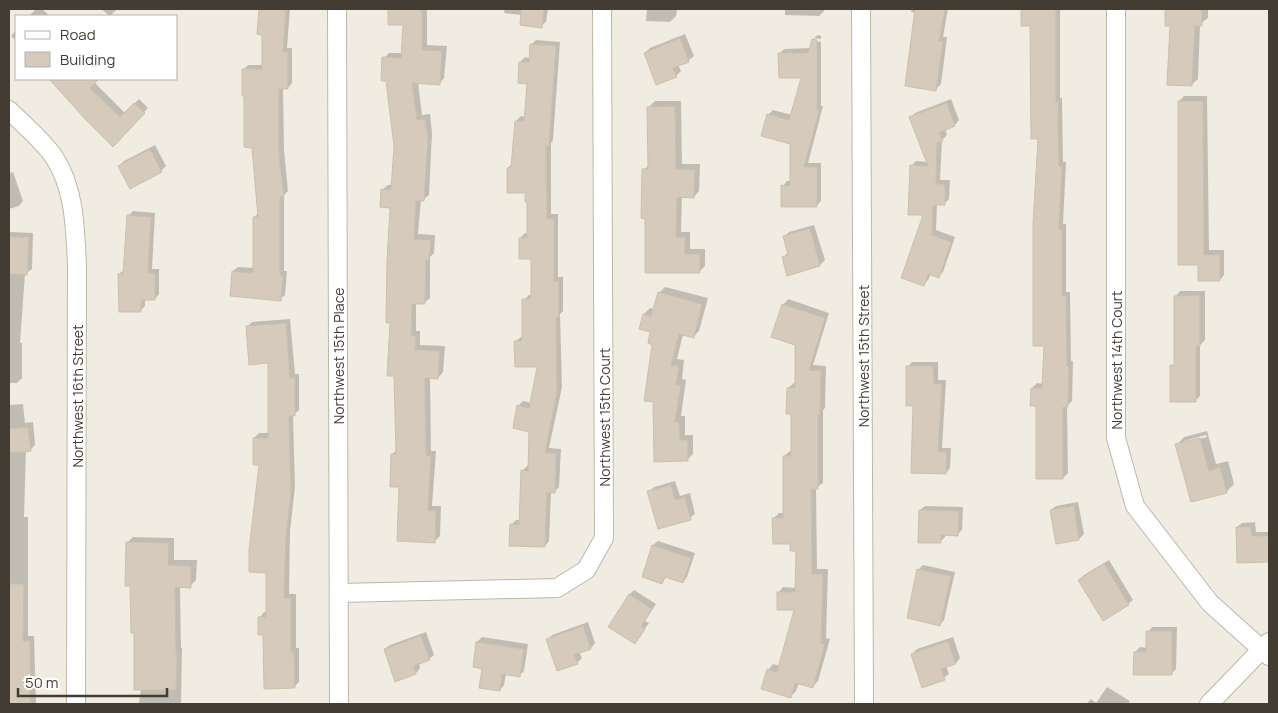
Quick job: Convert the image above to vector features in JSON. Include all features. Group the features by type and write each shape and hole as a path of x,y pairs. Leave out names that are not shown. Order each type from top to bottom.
{"street":[{"name":"Northwest 15th Place","path":"336,9 339,704"},
{"name":"Northwest 15th Court","path":"340,592 557,588 586,570 604,538 602,9"},
{"name":"Northwest 15th Street","path":"861,9 864,704"},
{"name":"Northwest 14th Court","path":"1116,9 1116,438 1135,506 1210,603 1267,649"},
{"name":"Northwest 16th Street","path":"9,110 53,156 64,177 74,212 77,265 76,704"},
{"path":"1209,704 1267,649"}],"building":[{"path":"259,9 286,9 283,52 288,52 288,89 279,89 279,155 284,197 280,197 280,276 283,276 281,301 230,296 232,271 253,273 253,217 258,217 252,148 244,147 242,69 262,69 262,35 257,34"},
{"path":"388,9 422,9 422,50 442,51 440,85 412,83 417,120 425,119 428,139 424,201 416,201 414,239 431,240 429,260 426,260 425,304 412,304 411,336 416,336 415,350 440,351 438,379 425,378 426,456 431,456 428,511 436,511 435,543 397,541 399,487 390,487 391,454 396,454 394,376 387,376 390,323 386,323 390,208 380,207 381,189 391,190 394,146 386,81 381,81 382,57 401,58 403,25 388,25"},
{"path":"521,9 544,9 542,28 520,25"},
{"path":"915,9 945,9 939,41 943,42 936,91 905,86"},
{"path":"1021,9 1056,9 1056,102 1058,102 1059,166 1062,167 1059,229 1062,229 1062,296 1066,296 1067,366 1069,366 1068,407 1063,407 1063,479 1036,479 1036,406 1030,406 1031,388 1042,388 1044,346 1033,346 1033,224 1038,139 1031,139 1030,26 1021,26"},
{"path":"1165,9 1202,9 1202,26 1195,26 1192,86 1167,85 1170,26 1165,26"},
{"path":"680,38 689,62 673,68 677,77 656,85 644,53"},
{"path":"812,39 817,40 817,110 819,111 804,167 817,167 817,207 781,207 781,185 790,186 790,144 761,136 767,114 789,120 801,78 779,78 778,53 808,53"},
{"path":"530,44 556,46 549,146 546,146 547,219 554,219 554,281 559,281 559,318 556,318 557,392 545,453 556,453 555,493 547,493 545,547 509,546 510,524 519,525 521,470 528,471 529,432 513,428 517,405 529,408 537,367 515,367 514,341 522,341 522,299 531,299 531,259 519,259 519,238 527,238 527,202 525,202 525,193 507,193 507,168 511,167 515,121 524,121 527,84 518,83 519,62 529,62"},
{"path":"50,80 98,80 90,88 120,117 134,103 145,113 113,147"},
{"path":"1178,101 1203,101 1204,255 1220,255 1220,281 1198,281 1198,265 1178,265"},
{"path":"947,103 955,126 939,133 943,141 937,143 936,184 945,184 945,205 933,205 932,235 951,242 939,278 928,274 924,286 901,278 923,215 908,215 910,165 928,166 909,117"},
{"path":"675,106 676,169 695,170 694,198 677,197 676,237 685,237 685,254 700,254 700,273 645,273 645,219 641,218 642,169 648,169 647,107"},
{"path":"150,149 162,172 130,189 118,166"},
{"path":"127,215 151,217 148,273 155,273 155,300 141,300 141,312 119,312 118,274 123,274"},
{"path":"810,228 820,266 787,276 782,257 788,255 783,236"},
{"path":"9,237 29,237 27,275 9,274"},
{"path":"658,292 702,304 694,338 679,334 671,365 679,366 676,385 681,385 675,422 679,422 680,440 688,440 688,461 654,462 653,402 644,401 652,345 648,343 650,332 639,329 643,314 651,316"},
{"path":"1200,295 1200,346 1196,346 1196,402 1170,402 1170,365 1174,365 1174,296"},
{"path":"782,304 825,318 809,370 821,371 820,415 818,415 818,489 811,489 812,574 823,574 821,643 825,644 813,688 795,683 791,698 761,689 767,669 777,672 794,610 777,610 777,592 795,592 796,551 790,551 790,544 773,544 772,518 783,518 783,456 791,456 791,414 786,414 787,388 795,388 795,345 771,337"},
{"path":"286,323 290,378 295,378 295,416 289,416 291,493 286,536 284,598 291,598 291,652 294,652 295,688 264,689 263,635 258,635 258,617 266,617 266,573 249,572 249,550 259,465 253,465 253,438 268,438 268,363 249,365 246,326"},
{"path":"906,366 933,366 934,384 942,384 938,452 947,452 946,474 911,473 913,406 906,406"},
{"path":"28,427 31,451 9,453 9,429"},
{"path":"1200,438 1209,471 1220,467 1227,493 1191,502 1175,444"},
{"path":"671,485 675,500 685,497 691,520 658,529 647,491"},
{"path":"1074,506 1079,540 1056,544 1050,510"},
{"path":"919,510 959,511 958,536 941,535 941,543 918,543"},
{"path":"1236,527 1251,527 1251,536 1269,536 1269,562 1237,563"},
{"path":"126,542 169,543 168,565 191,566 191,588 175,587 176,690 134,690 134,633 131,633 130,586 125,586"},
{"path":"652,545 691,558 683,583 665,577 662,584 642,577"},
{"path":"1104,564 1129,605 1103,621 1078,580"},
{"path":"917,569 951,576 940,626 907,618"},
{"path":"9,584 24,584 23,641 30,641 30,704 9,704"},
{"path":"629,594 652,609 641,626 645,629 635,644 608,627"},
{"path":"583,626 591,649 574,655 578,664 557,671 546,639"},
{"path":"1146,631 1172,631 1172,675 1133,675 1134,652 1146,652"},
{"path":"421,636 430,660 414,666 416,674 395,682 384,649"},
{"path":"948,641 956,664 941,669 945,680 922,688 911,654"},
{"path":"476,642 524,649 520,677 502,674 500,691 479,688 482,669 473,667"}]}
